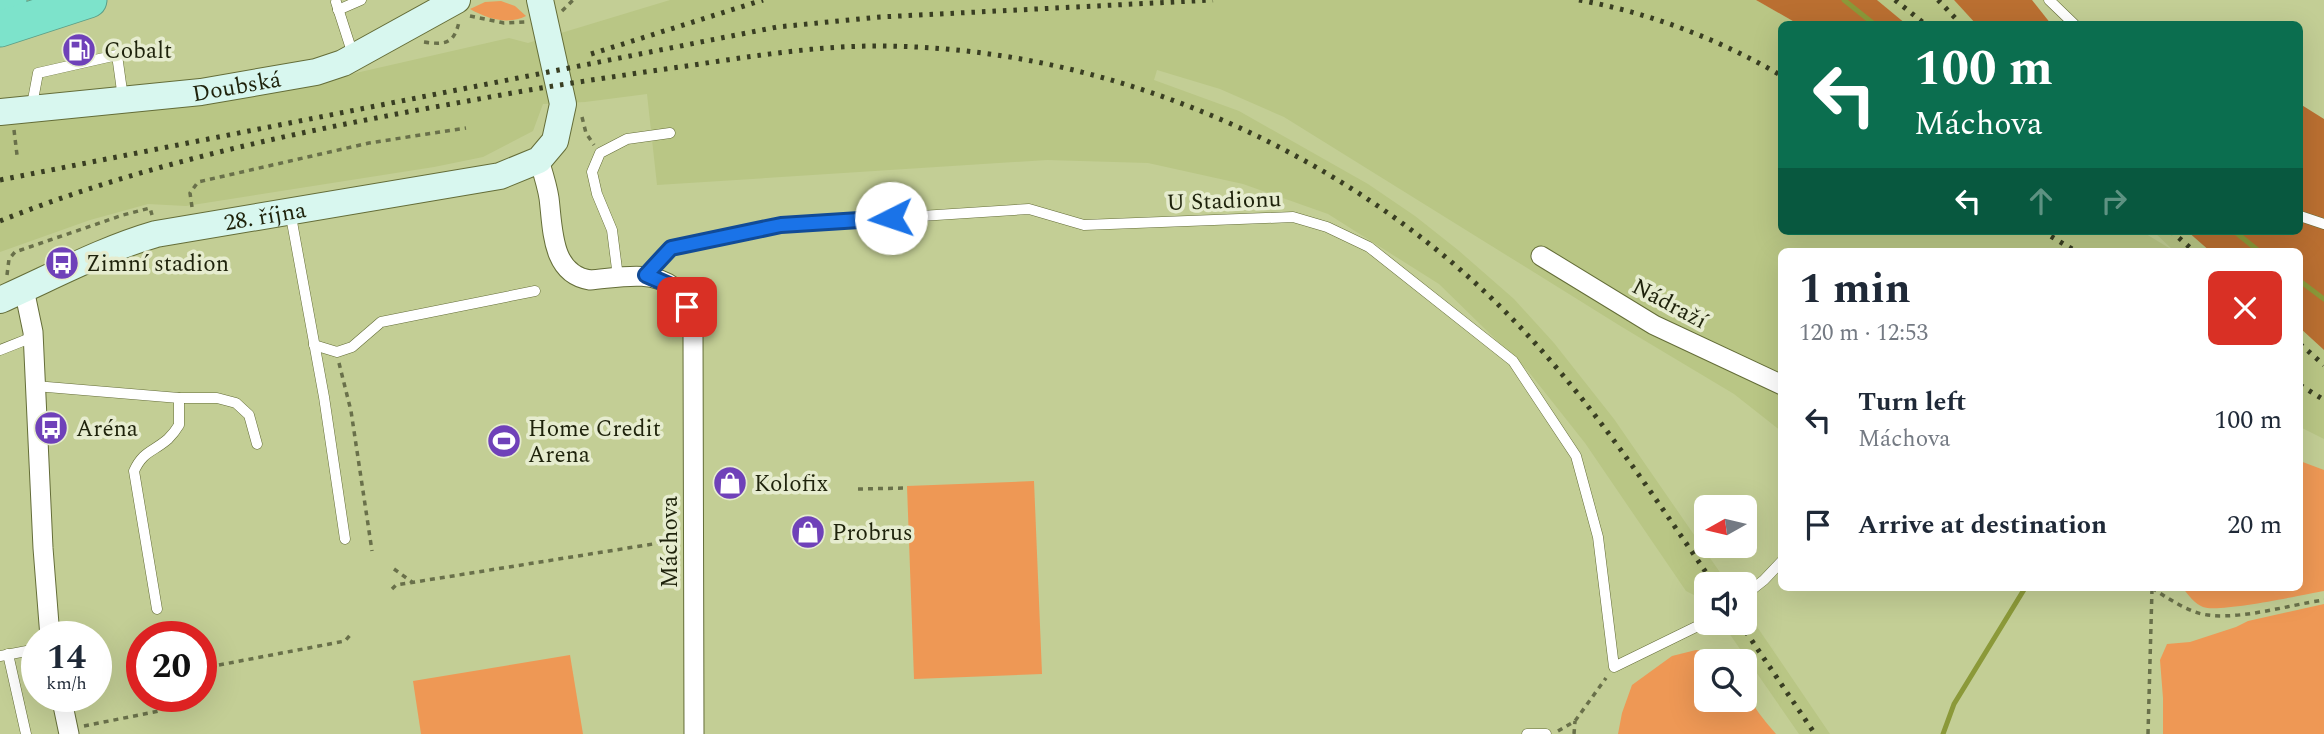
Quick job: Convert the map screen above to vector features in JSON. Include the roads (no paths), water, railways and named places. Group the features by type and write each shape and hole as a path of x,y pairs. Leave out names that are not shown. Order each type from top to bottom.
{"highway":[{"path":"0,3 9,0"},
{"path":"0,29 89,0"}],"street":[{"name":"Doubská","path":"0,112 201,92 285,79 343,63 462,8"},
{"path":"539,160 555,141 563,104 541,9"},
{"name":"28. října","path":"11,290 129,242 156,234 500,176 539,160"},
{"name":"Máchova","path":"539,160 548,194 556,250 560,261 571,272 581,279 590,280 646,275 676,288 687,307 693,333 694,734"},
{"name":"Nádraží","path":"1541,256 1654,325 1778,384"},
{"path":"11,290 33,337 49,621"},
{"path":"64,712 68,731"}],"lane":[{"path":"354,57 337,6 360,0"},
{"path":"2049,0 2071,21"},
{"path":"32,109 38,73 117,55 123,99"},
{"path":"618,277 612,230 597,194 592,172 600,153 627,139 670,133"},
{"name":"U Stadionu","path":"646,275 671,248 781,225 1029,209 1084,225 1293,217 1328,227 1369,247 1513,361 1576,456 1598,537 1614,667 1694,628"},
{"path":"290,211 345,539"},
{"path":"2303,217 2324,225"},
{"path":"314,345 337,352 352,347 381,322 535,290"},
{"path":"0,350 33,337"},
{"path":"35,386 179,398 218,398 236,403 249,415 257,444"},
{"path":"157,609 134,471 139,460 167,439 179,425 179,398"},
{"path":"1757,586 1778,565"},
{"path":"4,655 26,734"},
{"path":"1527,734 1546,734"}],"waterway":[{"path":"1844,0 1870,21"},
{"path":"2239,235 2255,248"},
{"path":"2303,283 2324,299"},
{"path":"1943,734 1954,704 2023,591"}],"railway":[{"path":"591,54 763,0"},
{"path":"0,180 777,27 880,17 1213,0"},
{"path":"1579,0 1632,12 1684,29 1734,50 1778,74"},
{"path":"1895,0 1921,21"},
{"path":"1938,0 1958,21"},
{"path":"0,221 129,176 261,142 529,90 739,58 877,46 969,51 1060,67 1149,92 1236,126 1319,169 1397,219 1469,277 1534,342 1583,400 1628,460 1706,572"},
{"path":"2049,235 2070,248"},
{"path":"2176,235 2190,248"},
{"path":"2303,347 2324,365"},
{"path":"2303,387 2324,400"},
{"path":"1748,635 1815,734"}],"place":[{"name":"Cobalt","path":"79,50"},
{"name":"Zimní stadion","path":"62,263"},
{"name":"Aréna","path":"51,428"},
{"name":"Home Credit Arena","path":"504,441"},
{"name":"Kolofix","path":"730,483"},
{"name":"Probrus","path":"808,532"}]}
